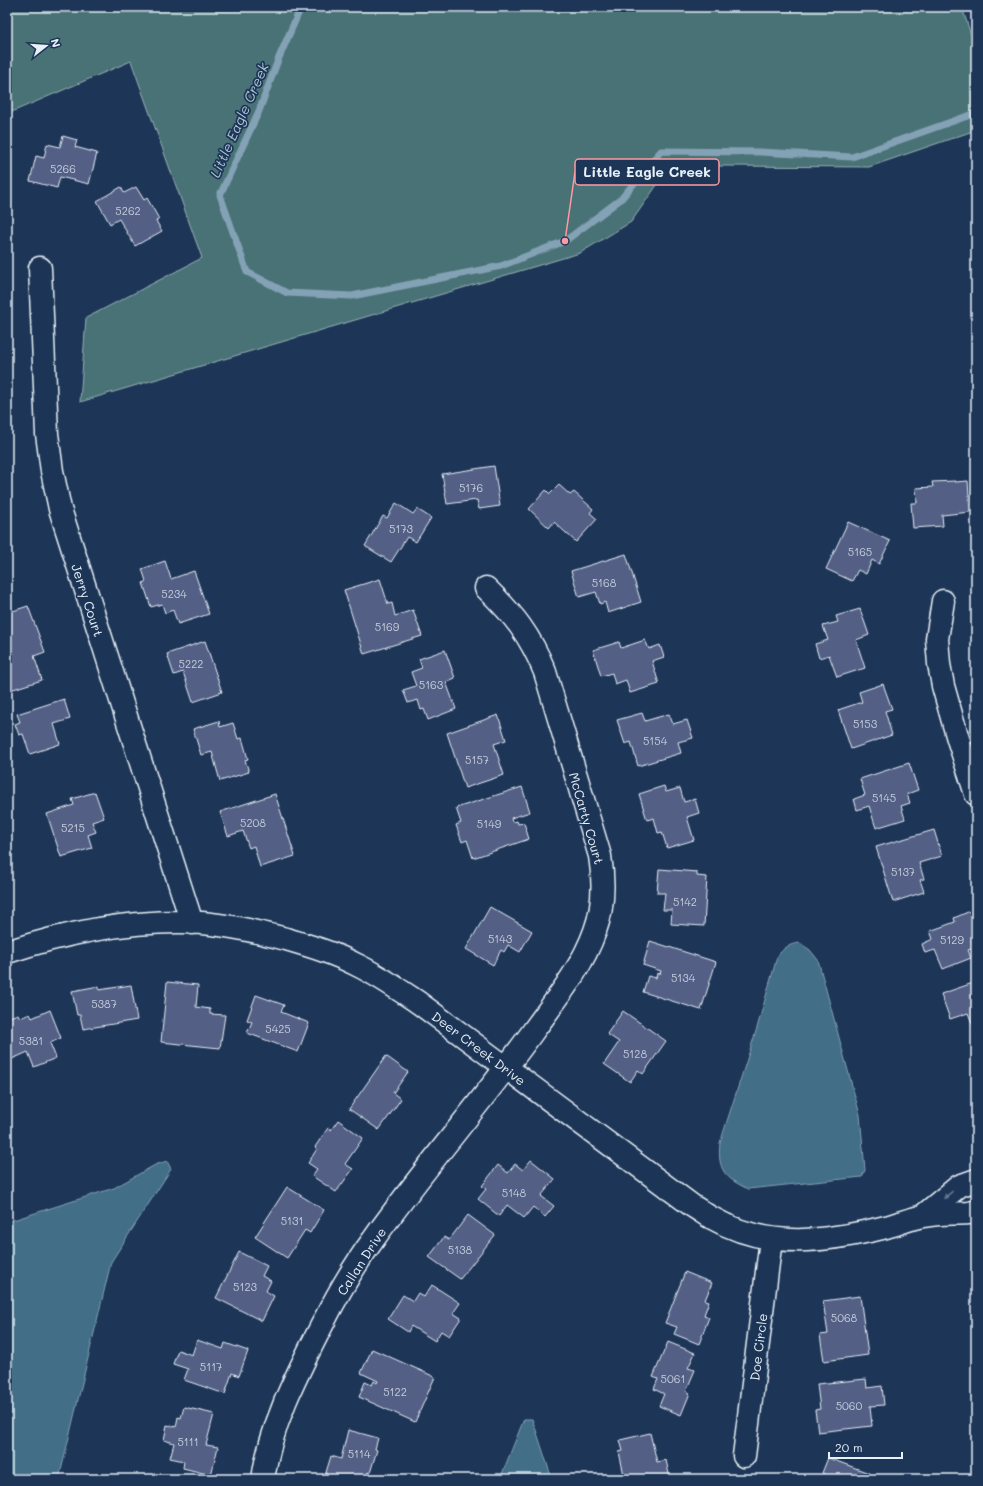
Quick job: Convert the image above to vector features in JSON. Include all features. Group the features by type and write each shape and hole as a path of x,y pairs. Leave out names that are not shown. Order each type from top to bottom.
{"street":[{"name":"Jerry Court","path":"40,268 46,434 60,509 192,923"},
{"name":"McCarty Court","path":"486,588 510,611 528,636 538,654 545,672 600,856 603,877 600,909 596,930 587,951 573,977 507,1068"},
{"path":"942,601 937,639 939,664 943,686 958,739 976,794"},
{"name":"Deer Creek Drive","path":"7,952 38,942 85,931 146,923 192,923 257,932 307,945 357,964 419,1002 710,1218 747,1233 771,1239 797,1241 819,1240 870,1231 924,1215 969,1213 976,1211"},
{"name":"Callan Drive","path":"263,1479 269,1448 288,1393 326,1317 349,1278 384,1224 507,1068"},
{"name":"Deer Creek Drive","path":"924,1215 959,1186 976,1180"},
{"name":"Doe Circle","path":"744,1456 771,1239"}],"green space":[{"path":"7,7 962,7 976,51 976,130 869,167 722,166 669,168 631,222 580,253 80,402 86,318 202,258 131,61 7,114"}],"water":[{"path":"800,943 810,950 818,960 860,1115 865,1170 862,1177 748,1189 728,1177 724,1172 721,1167 720,1160 720,1143 757,1028 777,957 787,947"},
{"path":"167,1161 171,1169 111,1262 59,1479 7,1479 7,1222 114,1188 155,1165"},
{"path":"524,1419 532,1419 552,1479 500,1479"}],"building":[{"path":"63,136 77,140 75,147 97,153 89,184 60,177 57,188 30,181 36,156 44,158 47,144 60,147"},
{"path":"121,187 124,193 136,187 144,200 147,198 159,219 156,221 162,231 135,246 119,219 110,224 97,201"},
{"path":"494,466 500,506 479,509 477,500 447,504 442,474"},
{"path":"968,481 970,512 942,515 943,526 913,528 911,503 917,503 916,488 933,487 932,482"},
{"path":"559,485 570,495 574,492 593,509 590,513 597,519 576,542 554,522 549,528 529,509 546,490 550,494"},
{"path":"396,503 413,514 417,509 431,518 416,542 407,537 391,562 365,546 383,516 387,518"},
{"path":"848,522 890,541 879,564 872,560 866,574 858,570 852,581 826,569"},
{"path":"626,554 641,602 608,613 605,602 600,604 596,592 579,597 571,571"},
{"path":"165,561 171,579 194,571 209,614 178,624 173,610 165,613 162,604 151,607 143,583 146,581 142,569"},
{"path":"380,579 388,604 392,603 395,616 413,610 422,636 364,654 344,590"},
{"path":"28,606 45,652 34,656 42,680 10,690 7,680 7,634 10,633 7,625 7,613"},
{"path":"860,609 869,635 856,640 865,668 837,677 829,655 819,658 815,644 828,640 823,626 838,622 836,616"},
{"path":"645,640 649,649 660,645 664,657 652,661 659,684 630,693 626,680 615,684 612,673 601,676 593,650 619,642 621,648"},
{"path":"205,641 222,692 193,702 183,672 174,675 167,654"},
{"path":"445,650 455,678 446,682 456,709 428,720 424,709 421,710 418,700 408,703 403,690 416,686 411,672 422,668 419,659"},
{"path":"883,684 892,709 885,711 892,735 851,749 838,710 862,702 859,692"},
{"path":"64,699 70,719 54,724 60,744 30,754 23,734 19,735 15,724 20,722 17,714"},
{"path":"642,713 645,721 669,714 673,724 687,720 693,738 678,742 681,753 638,766 631,742 625,744 617,720"},
{"path":"498,715 506,740 494,744 504,775 465,788 447,733"},
{"path":"219,721 220,727 233,723 238,739 242,738 248,759 245,760 249,772 220,781 212,752 201,755 193,729"},
{"path":"909,763 918,790 907,794 910,803 901,806 905,819 876,828 869,806 857,810 854,799 865,795 860,779"},
{"path":"664,786 666,792 680,788 684,802 695,799 699,813 687,817 694,840 667,848 662,832 658,833 654,818 647,820 639,794"},
{"path":"522,787 530,812 511,818 512,822 517,821 518,824 524,823 529,839 473,858 467,840 462,842 456,825 461,823 456,808"},
{"path":"95,792 104,818 92,822 96,832 88,835 92,848 61,857 47,814 74,805 72,799"},
{"path":"275,794 295,856 260,867 254,846 249,848 243,831 228,836 220,812"},
{"path":"934,830 942,856 919,863 924,879 920,880 924,892 893,902 876,847"},
{"path":"659,869 697,872 697,876 707,877 704,926 671,924 672,910 663,910 665,893 657,893"},
{"path":"490,907 532,931 520,952 508,945 504,952 501,950 493,965 466,949"},
{"path":"975,909 976,938 971,940 974,948 968,950 971,958 943,969 935,950 925,953 922,944 933,939 930,931 955,922 954,918"},
{"path":"650,941 716,962 701,1010 643,992 648,976 656,978 657,973 660,974 661,971 643,965"},
{"path":"167,982 198,985 196,1007 210,1009 210,1014 225,1015 220,1048 161,1042"},
{"path":"976,982 976,1033 968,1013 950,1019 941,994"},
{"path":"131,985 137,1020 83,1029 80,1015 77,1015 72,991 99,986 99,990"},
{"path":"256,995 284,1005 281,1012 309,1023 298,1052 247,1033 252,1022 247,1020"},
{"path":"50,1010 61,1038 50,1043 56,1058 34,1067 28,1052 12,1059 7,1048 7,1018 18,1014 20,1018 30,1014 32,1018"},
{"path":"623,1011 666,1041 643,1074 638,1070 630,1082 604,1064 619,1042 607,1034"},
{"path":"976,1033 976,1043 973,1034"},
{"path":"386,1056 408,1072 393,1093 401,1099 379,1130 349,1109"},
{"path":"338,1120 363,1138 345,1164 353,1169 336,1192 312,1176 317,1169 308,1163 317,1149 315,1147 328,1128 331,1130"},
{"path":"531,1160 555,1179 541,1196 554,1206 545,1217 533,1207 524,1218 507,1205 499,1216 478,1199 486,1189 482,1186 498,1165 508,1173 515,1164 523,1170"},
{"path":"287,1187 324,1210 310,1233 305,1230 287,1258 255,1237"},
{"path":"468,1215 495,1235 460,1279 429,1257 444,1237 449,1240"},
{"path":"239,1252 267,1266 262,1276 271,1281 266,1291 274,1296 262,1321 216,1298"},
{"path":"685,1272 712,1283 705,1300 709,1301 704,1315 709,1317 699,1344 674,1334 677,1327 665,1323"},
{"path":"432,1285 460,1303 453,1313 461,1318 449,1336 441,1331 435,1341 411,1326 408,1332 388,1319 403,1295 413,1301 418,1293 424,1297"},
{"path":"860,1296 868,1355 824,1361 820,1335 828,1334 823,1301"},
{"path":"197,1340 223,1349 225,1343 248,1351 239,1376 232,1373 225,1394 184,1380 188,1369 173,1364 178,1350 192,1355"},
{"path":"668,1342 695,1353 688,1368 695,1370 686,1391 690,1393 681,1415 659,1406 664,1394 654,1389 658,1379 653,1377"},
{"path":"372,1349 435,1377 415,1422 359,1397 365,1382 372,1385 374,1381 377,1383 378,1381 361,1373"},
{"path":"866,1379 867,1388 882,1386 884,1405 870,1406 872,1426 818,1432 815,1410 820,1409 817,1384"},
{"path":"184,1407 214,1414 206,1445 218,1447 211,1475 183,1468 184,1461 170,1458 174,1443 164,1440 167,1425 176,1427 178,1417 181,1418"},
{"path":"348,1430 378,1438 375,1449 377,1450 370,1473 368,1472 366,1479 324,1479 331,1456 341,1459"},
{"path":"650,1433 657,1462 666,1460 670,1479 628,1479 627,1474 624,1475 619,1452 623,1451 620,1440"},
{"path":"828,1458 869,1473 867,1479 824,1479 826,1475 822,1473"}],"waterway":[{"name":"Little Eagle Creek","path":"301,7 278,60 259,111 220,195 247,272 287,293 352,296 501,266 565,241 621,199 661,151 760,152 852,157 976,113"}],"place":[{"name":"Little Eagle Creek","path":"565,241"}]}
